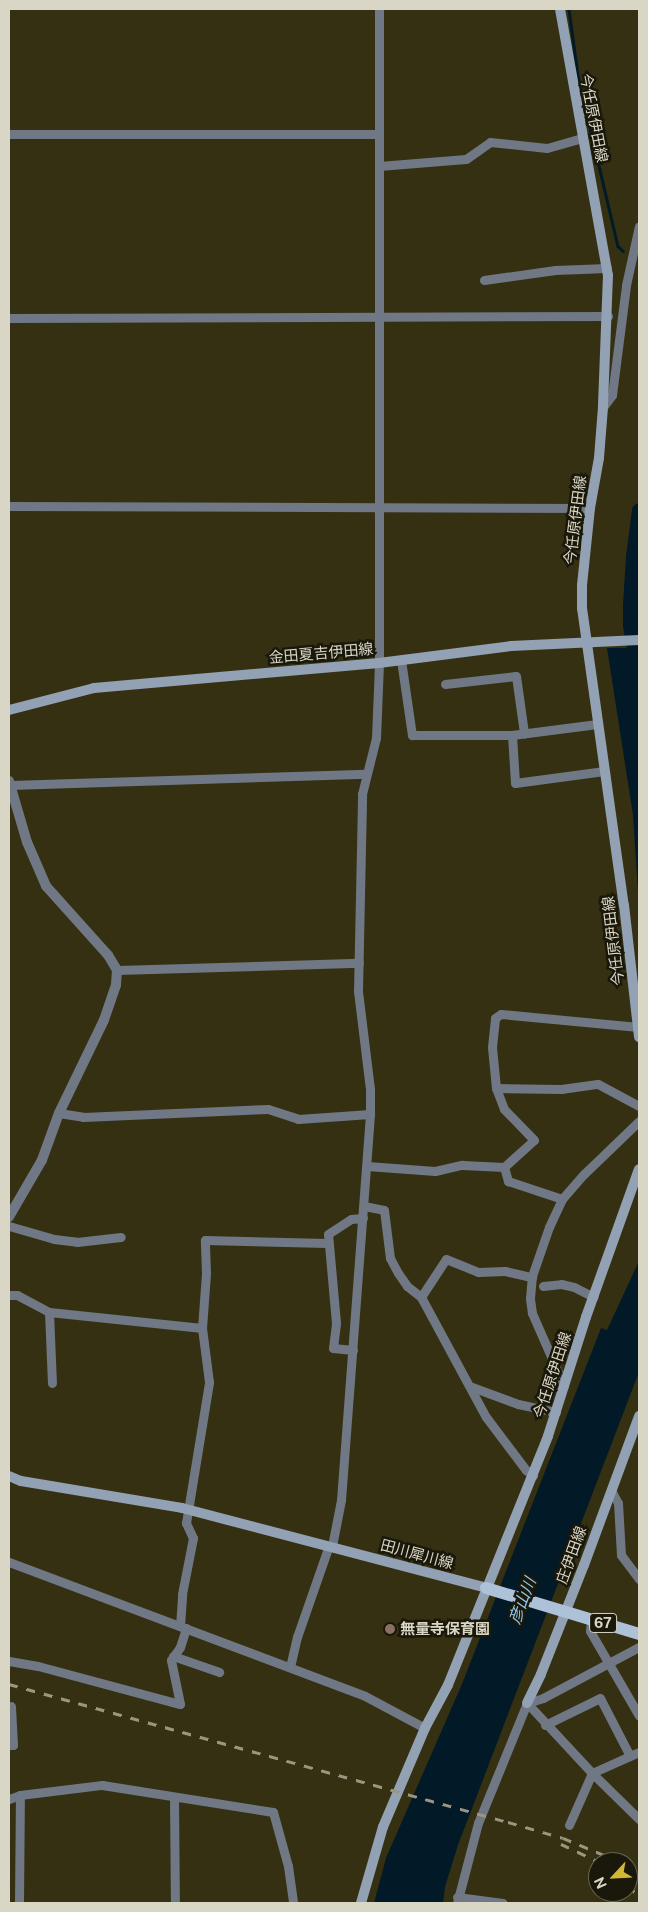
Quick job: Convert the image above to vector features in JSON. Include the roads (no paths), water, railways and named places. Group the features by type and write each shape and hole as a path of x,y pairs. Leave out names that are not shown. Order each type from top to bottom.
{"main road":[{"name":"今任原伊田線","path":"560,9 607,268 608,316 599,458 590,508 582,585 586,644 624,906 639,1032"},
{"name":"金田夏吉伊田線","path":"9,710 94,688 379,663 510,646 586,644 639,640"},
{"name":"今任原伊田線","path":"486,1588 533,1475 639,1169"},
{"name":"庄伊田線","path":"527,1703 566,1612 639,1416"},
{"name":"田川犀川線","path":"9,1476 21,1481 189,1509 486,1588"},
{"name":"67","path":"486,1588 639,1634"},
{"path":"361,1903 383,1827 425,1728 448,1684 486,1588"}],"street":[{"path":"290,1667 297,1637 330,1546 341,1500 370,1114 370,1089 358,991 362,794 376,738 379,663 379,9"},
{"path":"9,134 379,134"},
{"path":"379,166 466,159 490,142 547,148 583,138"},
{"path":"603,407 612,395 626,285 639,226"},
{"path":"484,280 555,270 607,268"},
{"path":"9,318 608,316"},
{"path":"9,506 590,508"},
{"path":"401,660 412,735 512,735 597,724"},
{"path":"445,684 516,676 524,733"},
{"path":"512,735 515,784 604,771"},
{"path":"9,1217 42,1160 59,1113 104,1020 116,985 117,970 108,955 46,886 27,842 10,783 366,774"},
{"path":"117,970 359,963"},
{"path":"366,1166 435,1171 462,1166 504,1167 534,1140 504,1109 496,1088 492,1047 494,1018 500,1014 639,1032"},
{"path":"496,1088 561,1089 598,1084 639,1106"},
{"path":"59,1113 83,1117 268,1110 298,1119 370,1114"},
{"path":"564,1386 532,1313 530,1298 532,1277 549,1227 562,1199 584,1174 639,1120"},
{"path":"504,1167 508,1181 562,1199"},
{"path":"364,1206 384,1210 390,1258 407,1286 421,1297 495,1429 526,1470 533,1475"},
{"path":"352,1350 334,1348 336,1322 328,1234 351,1219 363,1218"},
{"path":"9,1226 54,1239 77,1242 121,1237"},
{"path":"9,1670 9,1662 38,1666 180,1704 171,1660 180,1647 183,1627 182,1594 193,1538 186,1523 209,1382 202,1328 206,1273 205,1240 328,1243"},
{"path":"421,1297 446,1258 478,1272 505,1271 532,1277"},
{"path":"543,1286 561,1284 574,1287 594,1297"},
{"path":"9,1295 17,1296 49,1312 202,1328"},
{"path":"49,1312 52,1383"},
{"path":"472,1387 518,1404 556,1412"},
{"path":"611,1490 618,1503 621,1555 639,1579"},
{"path":"9,1562 365,1696 425,1728"},
{"path":"591,1620 590,1631 639,1716"},
{"path":"527,1703 543,1698 639,1647"},
{"path":"173,1656 219,1672"},
{"path":"546,1725 600,1698 635,1754 592,1773 570,1825"},
{"path":"527,1703 592,1773 639,1819"},
{"path":"504,1903 457,1900 478,1823 527,1703"},
{"path":"9,1745 13,1745 11,1706"},
{"path":"9,1799 20,1795 102,1785 174,1798 274,1812 288,1866 293,1903"},
{"path":"19,1903 20,1795"},
{"path":"174,1798 175,1903"}],"water":[{"path":"607,648 639,648 639,909 633,815"},
{"path":"639,1261 639,1372 458,1845 445,1887 443,1903 374,1903 386,1858 462,1684 601,1328 607,1330"}],"waterway":[{"path":"569,9 578,76 618,246 623,251"},
{"name":"彦山川","path":"639,510 633,556 630,605 630,625 639,678"}],"railway":[{"path":"9,1684 508,1822 563,1838 597,1852"},
{"path":"561,1844 588,1857"}],"place":[{"name":"無量寺保育園","path":"390,1629"}]}
